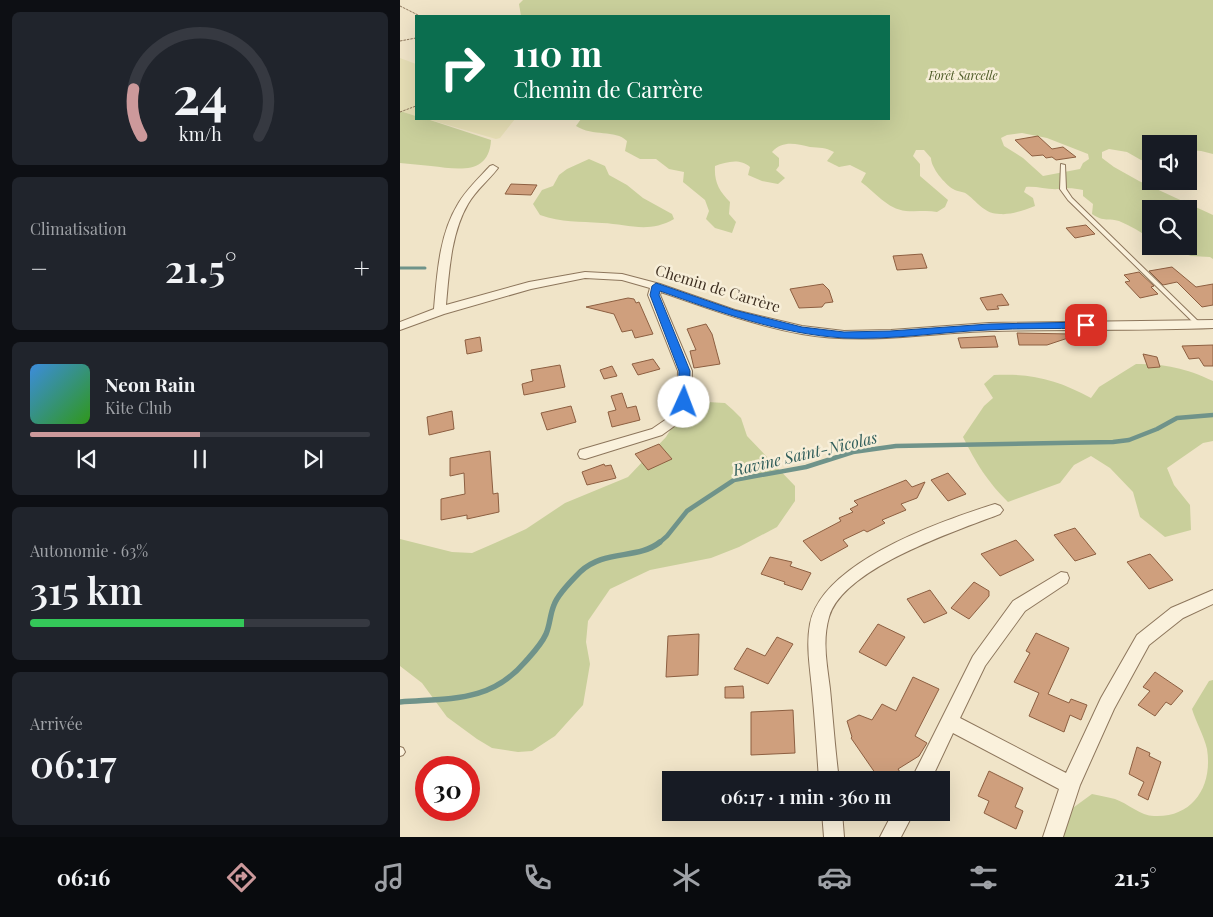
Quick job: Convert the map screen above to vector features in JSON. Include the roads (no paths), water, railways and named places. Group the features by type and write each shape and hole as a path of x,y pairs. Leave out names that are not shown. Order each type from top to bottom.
{"street":[{"path":"440,310 444,268 453,231 462,205 493,168"},
{"name":"Chemin de Carrère","path":"400,326 440,310 529,286 585,275 622,277 656,286 731,313 802,330 844,335 890,334 989,327 1199,326 1213,324"},
{"path":"585,454 657,432 677,419 684,402 685,371 654,295 656,286"},
{"path":"828,771 816,641 820,614 828,597 837,587 863,569 903,547 995,510"},
{"path":"926,771 979,661 1019,606 1061,578"},
{"path":"1053,837 1070,785 1107,704 1143,640 1177,613 1213,597"},
{"path":"950,722 1070,785"},
{"path":"833,821 834,837"},
{"path":"890,837 899,821"}],"lane":[{"path":"1063,165 1063,189 1070,199 1199,326"}],"waterway":[{"path":"400,268 425,268"},
{"name":"Ravine Saint-Nicolas","path":"659,543 687,511 734,480 806,467 853,452 896,446 1113,442 1129,440 1157,429 1177,418 1213,415"},
{"name":"Ravine Saint-Nicolas","path":"400,702 468,696 498,685 512,675 539,645 547,631 556,601 580,572 600,560 642,551 660,542"}],"park label":[{"name":"Forêt Sarcelle","path":"963,75"}]}
